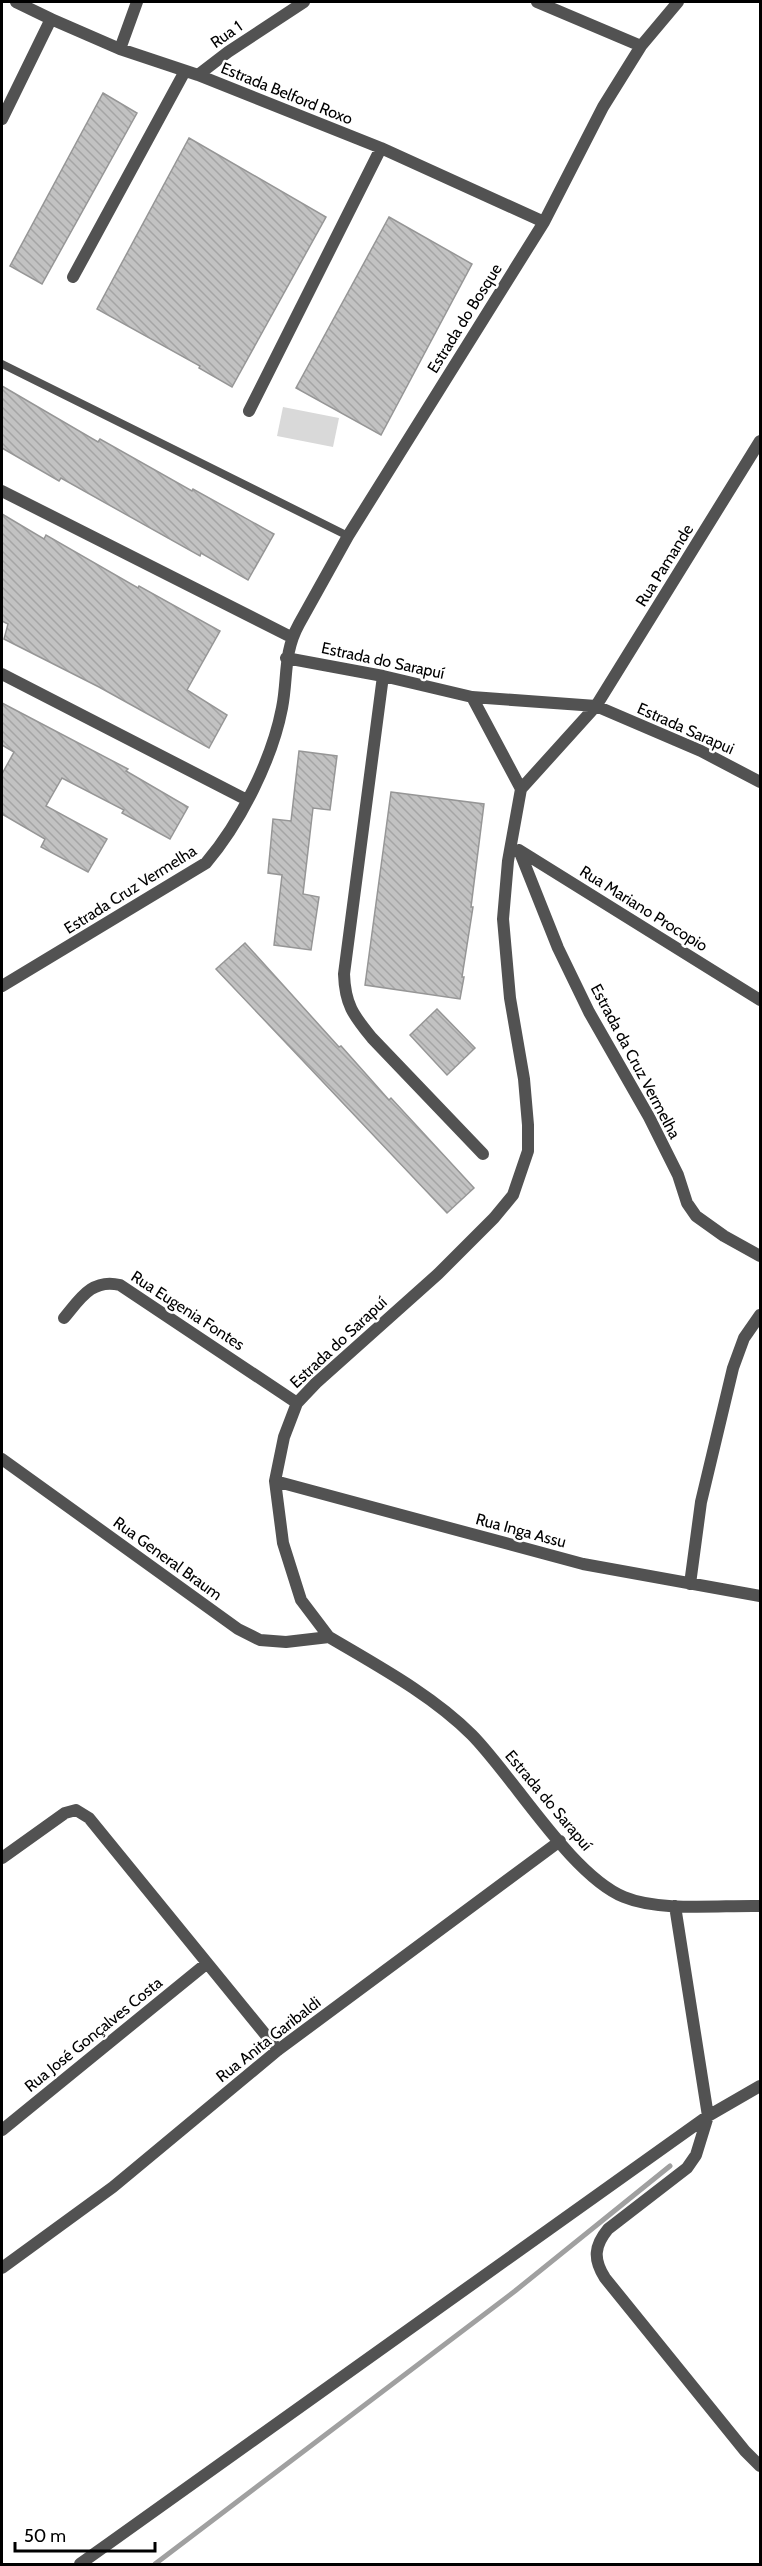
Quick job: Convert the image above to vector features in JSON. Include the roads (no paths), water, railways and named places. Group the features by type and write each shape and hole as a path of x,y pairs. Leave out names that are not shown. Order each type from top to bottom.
{"street":[{"name":"Estrada Belford Roxo","path":"16,2 120,49 198,75 381,148 544,222"},
{"path":"120,49 137,2"},
{"name":"Rua 1","path":"198,75 228,52 304,2"},
{"path":"537,2 641,46"},
{"name":"Estrada do Bosque","path":"286,658 291,637 348,536 544,222 603,107 641,46 678,2"},
{"path":"2,119 51,19"},
{"path":"73,277 185,71"},
{"path":"249,411 381,148"},
{"name":"Rua Pamande","path":"596,706 760,441"},
{"path":"2,491 291,637"},
{"name":"Estrada do Sarapuí","path":"286,658 383,675 472,697 596,706"},
{"name":"Estrada Cruz Vermelha","path":"2,986 206,864 222,845 247,800 276,735 286,685 286,658"},
{"path":"2,674 247,800"},
{"path":"383,675 344,974 347,1003 372,1038 483,1154"},
{"path":"472,697 521,789 596,706"},
{"name":"Estrada Sarapui","path":"596,706 701,751 760,782"},
{"name":"Estrada do Sarapuí","path":"521,789 515,847 503,920 510,998 524,1078 528,1125 528,1151 521,1176 513,1195 494,1218 438,1274 316,1383 297,1403 284,1437 275,1481 283,1543 302,1600 329,1637 447,1712 473,1736 598,1883 625,1898 649,1904 760,1906"},
{"name":"Rua Mariano Procopio","path":"515,847 760,1000"},
{"name":"Estrada da Cruz Vermelha","path":"515,847 558,948 589,1012 649,1117 678,1175 687,1203 696,1216 724,1236 760,1256"},
{"name":"Rua Eugenia Fontes","path":"64,1318 91,1287 102,1282 120,1285 297,1403"},
{"path":"690,1584 701,1502 733,1368 744,1338 760,1315"},
{"name":"Rua General Braum","path":"2,1459 246,1633 260,1640 277,1642 329,1637"},
{"name":"Rua Inga Assu","path":"275,1481 583,1564 760,1596"},
{"path":"2,1858 64,1813 76,1810 89,1818 278,2050"},
{"name":"Rua Anita Garibaldi","path":"3,2265 113,2187 278,2050 560,1841"},
{"path":"675,1906 708,2116 696,2155 687,2168 608,2229 599,2240 597,2258 605,2278 738,2443 760,2466"},
{"name":"Rua José Gonçalves Costa","path":"2,2130 206,1964"},
{"path":"80,2565 708,2116 760,2086"}],"lane":[{"path":"2,364 348,536"}],"waterway":[{"path":"155,2564 515,2291 670,2166"}]}
